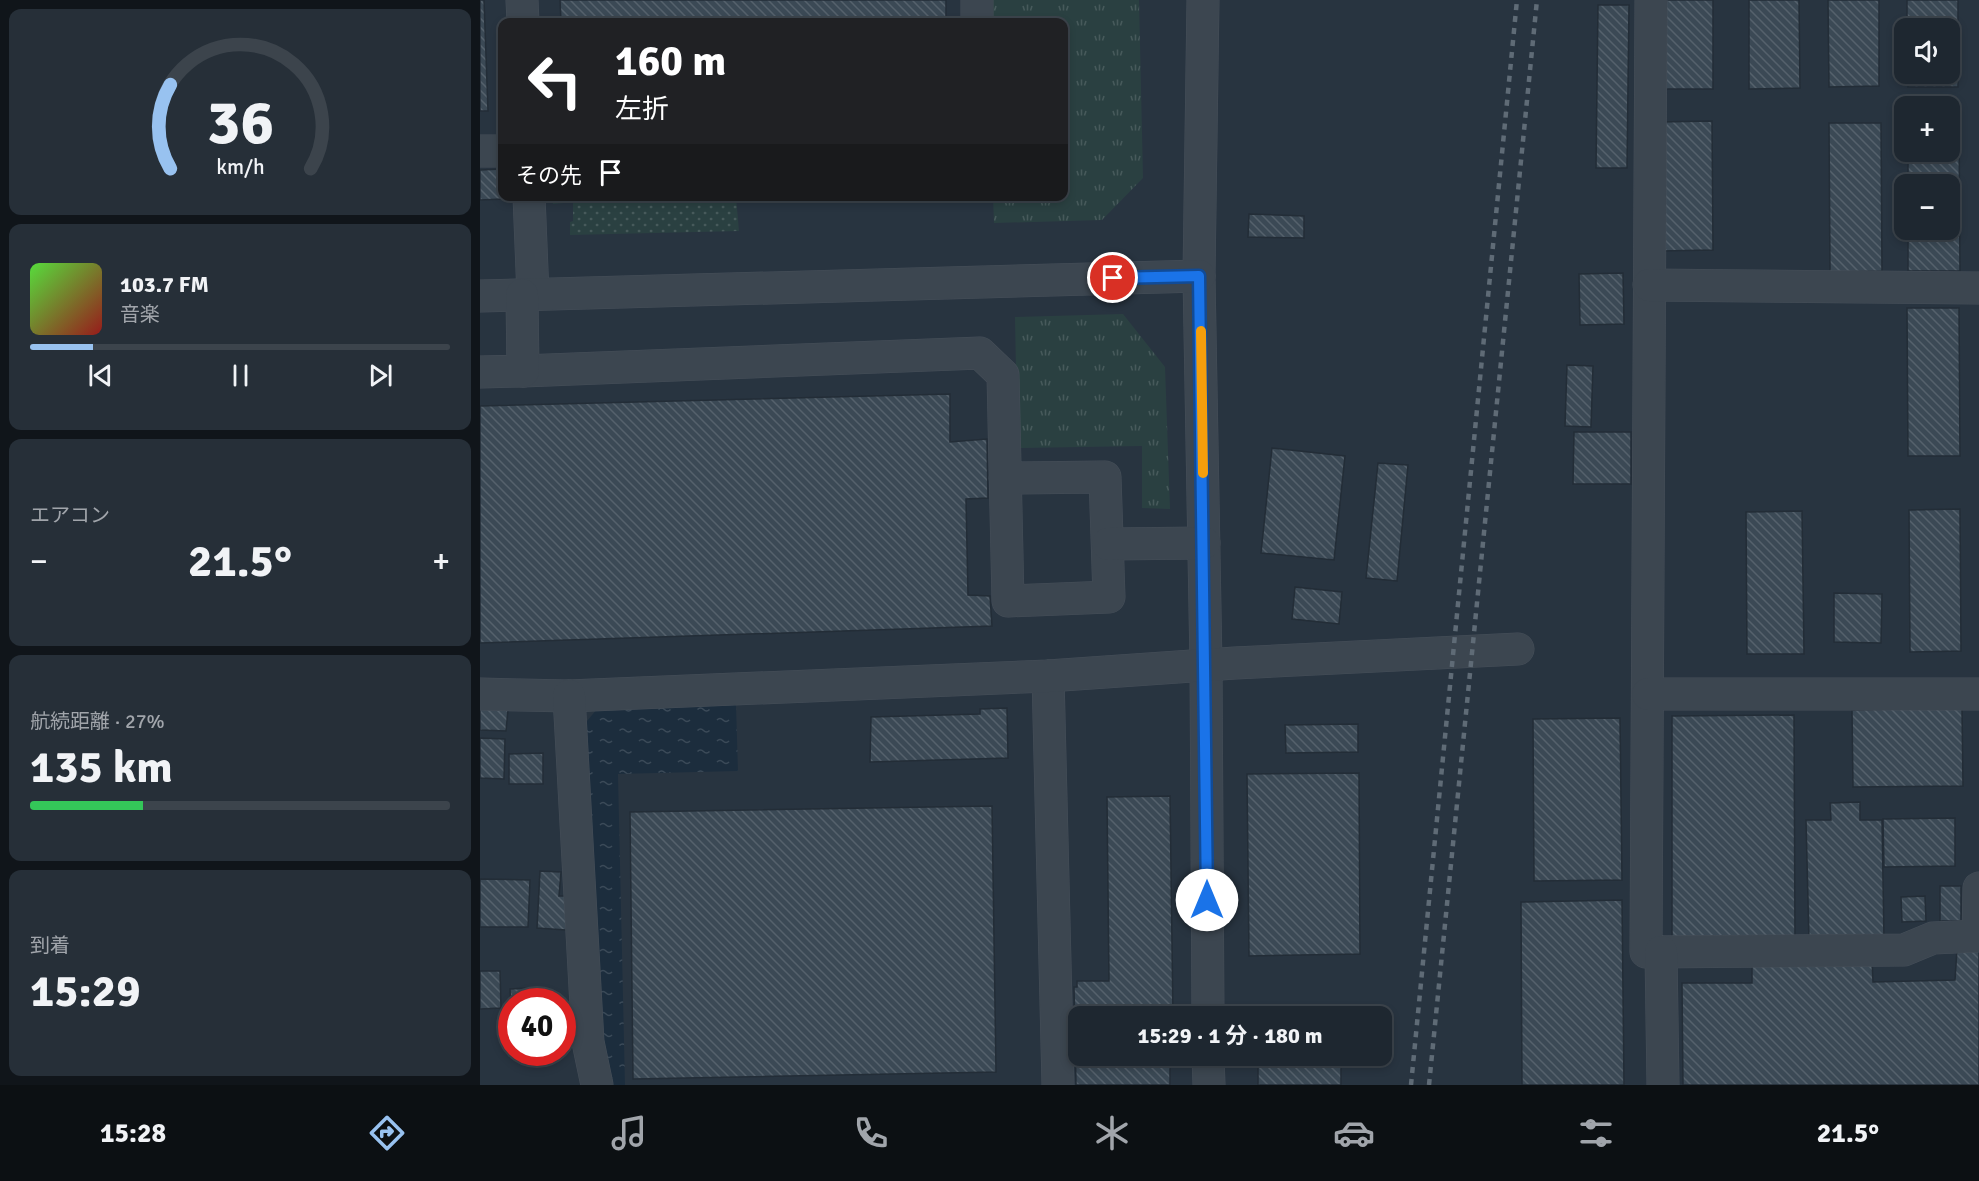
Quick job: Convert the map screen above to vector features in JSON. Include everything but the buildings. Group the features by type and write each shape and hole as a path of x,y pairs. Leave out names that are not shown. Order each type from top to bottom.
{"street":[{"path":"522,0 523,18"},
{"path":"977,0 977,18"},
{"path":"1203,0 1199,276 1206,665 1208,1006"},
{"path":"1651,0 1646,952 1904,950 1933,938 1978,937 1979,888"},
{"path":"480,151 498,151"},
{"path":"523,370 529,201"},
{"path":"480,296 1199,276"},
{"path":"1648,285 1979,288"},
{"path":"480,372 980,353 1003,375 1005,478 1008,601 1109,597 1106,477 1005,478"},
{"path":"1108,544 1204,543"},
{"path":"480,694 569,696 1048,676 1206,665 1518,649"},
{"path":"1048,676 1058,1085"},
{"path":"1648,694 1979,694"},
{"path":"569,696 588,1042 597,1085"},
{"path":"1661,951 1663,1085"},
{"path":"1208,1066 1209,1085"}],"green space":[{"path":"989,0 1139,0 1143,178 1102,220 994,223 993,201 1068,201 1068,18 989,18"},
{"path":"553,201 736,201 739,231 570,235 573,202 553,204"},
{"path":"1123,314 1165,367 1170,509 1142,508 1142,446 1020,448 1017,422 1015,317"}],"water":[{"path":"736,704 738,771 618,774 625,1085 609,1085 603,1054 582,727 597,709"}],"railway":[{"path":"1411,1085 1517,0"},
{"path":"1429,1085 1537,0"}],"slow traffic":[{"path":"1201,331 1203,473"}],"route":[{"path":"1113,278 1199,276 1206,665 1207,900"}]}
